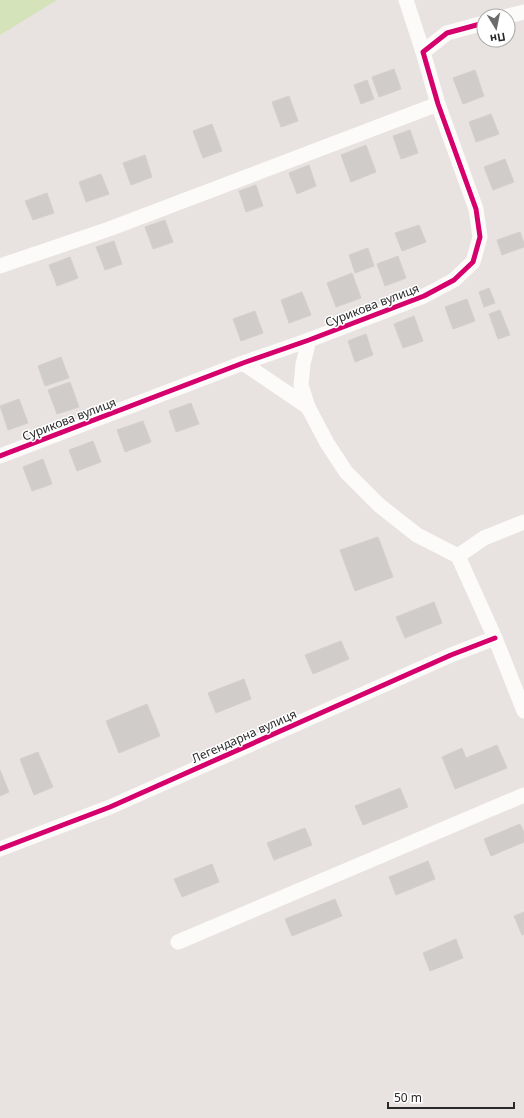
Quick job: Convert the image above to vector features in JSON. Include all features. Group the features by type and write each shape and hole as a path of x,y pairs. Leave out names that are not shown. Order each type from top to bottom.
{"street":[{"name":"Сурикова вулиця","path":"0,456 424,296 454,280 473,262 480,237 476,209 438,104 406,0"},
{"path":"423,52 447,33 476,25"},
{"path":"0,266 109,228 438,104"},
{"path":"309,340 303,364 301,385 308,407 327,443 346,472 378,504 417,535 458,556 495,638 524,711"},
{"path":"243,364 308,407"},
{"path":"458,556 484,538 524,522"},
{"name":"Легендарна вулиця","path":"0,849 110,807 450,655 495,638"},
{"path":"178,942 524,795"}],"green space":[{"path":"0,0 57,0 0,35"}],"building":[{"path":"394,69 401,89 379,97 372,77"},
{"path":"475,70 484,96 463,104 453,78"},
{"path":"367,80 374,99 361,104 354,85"},
{"path":"289,96 298,121 281,127 272,102"},
{"path":"491,114 499,134 476,142 469,122"},
{"path":"212,124 222,151 203,158 193,131"},
{"path":"410,130 418,153 401,159 393,136"},
{"path":"366,145 376,172 351,182 341,155"},
{"path":"145,155 152,177 131,185 123,163"},
{"path":"505,159 514,182 493,190 484,167"},
{"path":"309,165 316,186 297,194 289,173"},
{"path":"101,174 109,194 86,202 79,182"},
{"path":"256,185 263,206 246,212 239,191"},
{"path":"47,193 54,213 33,220 25,201"},
{"path":"165,220 173,242 153,249 145,227"},
{"path":"419,225 426,242 402,251 395,233"},
{"path":"520,232 524,247 502,255 497,240"},
{"path":"114,241 122,264 105,270 96,247"},
{"path":"368,248 374,266 355,273 349,255"},
{"path":"398,256 406,278 385,286 377,264"},
{"path":"70,257 78,278 57,286 49,265"},
{"path":"352,273 361,298 336,307 327,283"},
{"path":"489,288 495,303 484,307 479,292"},
{"path":"302,292 311,315 289,323 281,300"},
{"path":"467,299 475,321 453,329 445,307"},
{"path":"500,310 510,335 498,339 489,314"},
{"path":"255,311 263,333 241,341 233,319"},
{"path":"414,316 423,341 403,348 394,324"},
{"path":"366,334 373,355 355,362 348,341"},
{"path":"61,357 69,378 45,386 38,366"},
{"path":"70,382 79,407 57,414 48,390"},
{"path":"19,399 28,423 8,430 0,406"},
{"path":"191,403 199,424 176,432 169,411"},
{"path":"143,421 151,442 125,452 117,430"},
{"path":"93,441 101,462 77,471 69,450"},
{"path":"43,459 52,484 32,491 23,467"},
{"path":"378,537 393,577 355,591 340,550"},
{"path":"434,602 442,623 405,638 396,617"},
{"path":"341,641 349,659 313,674 305,655"},
{"path":"244,679 251,699 216,713 208,693"},
{"path":"147,704 160,736 119,753 106,721"},
{"path":"497,745 507,768 455,789 442,757 462,748 466,758"},
{"path":"38,752 53,787 34,795 20,759"},
{"path":"0,770 9,792 0,796"},
{"path":"400,788 408,807 363,825 355,806"},
{"path":"520,824 524,832 524,842 491,856 484,839"},
{"path":"305,828 312,845 274,860 267,843"},
{"path":"428,861 435,879 396,895 389,877"},
{"path":"212,864 219,882 182,897 174,879"},
{"path":"335,899 342,916 292,936 285,919"},
{"path":"524,912 524,934 522,935 514,916"},
{"path":"456,939 463,958 430,971 423,953"}],"cycle path":[{"path":"0,456 243,363 309,340 424,296 454,280 473,262 480,237 476,209 438,104 423,52 447,33 476,25"},
{"path":"0,849 110,807 451,655 495,638"}]}
